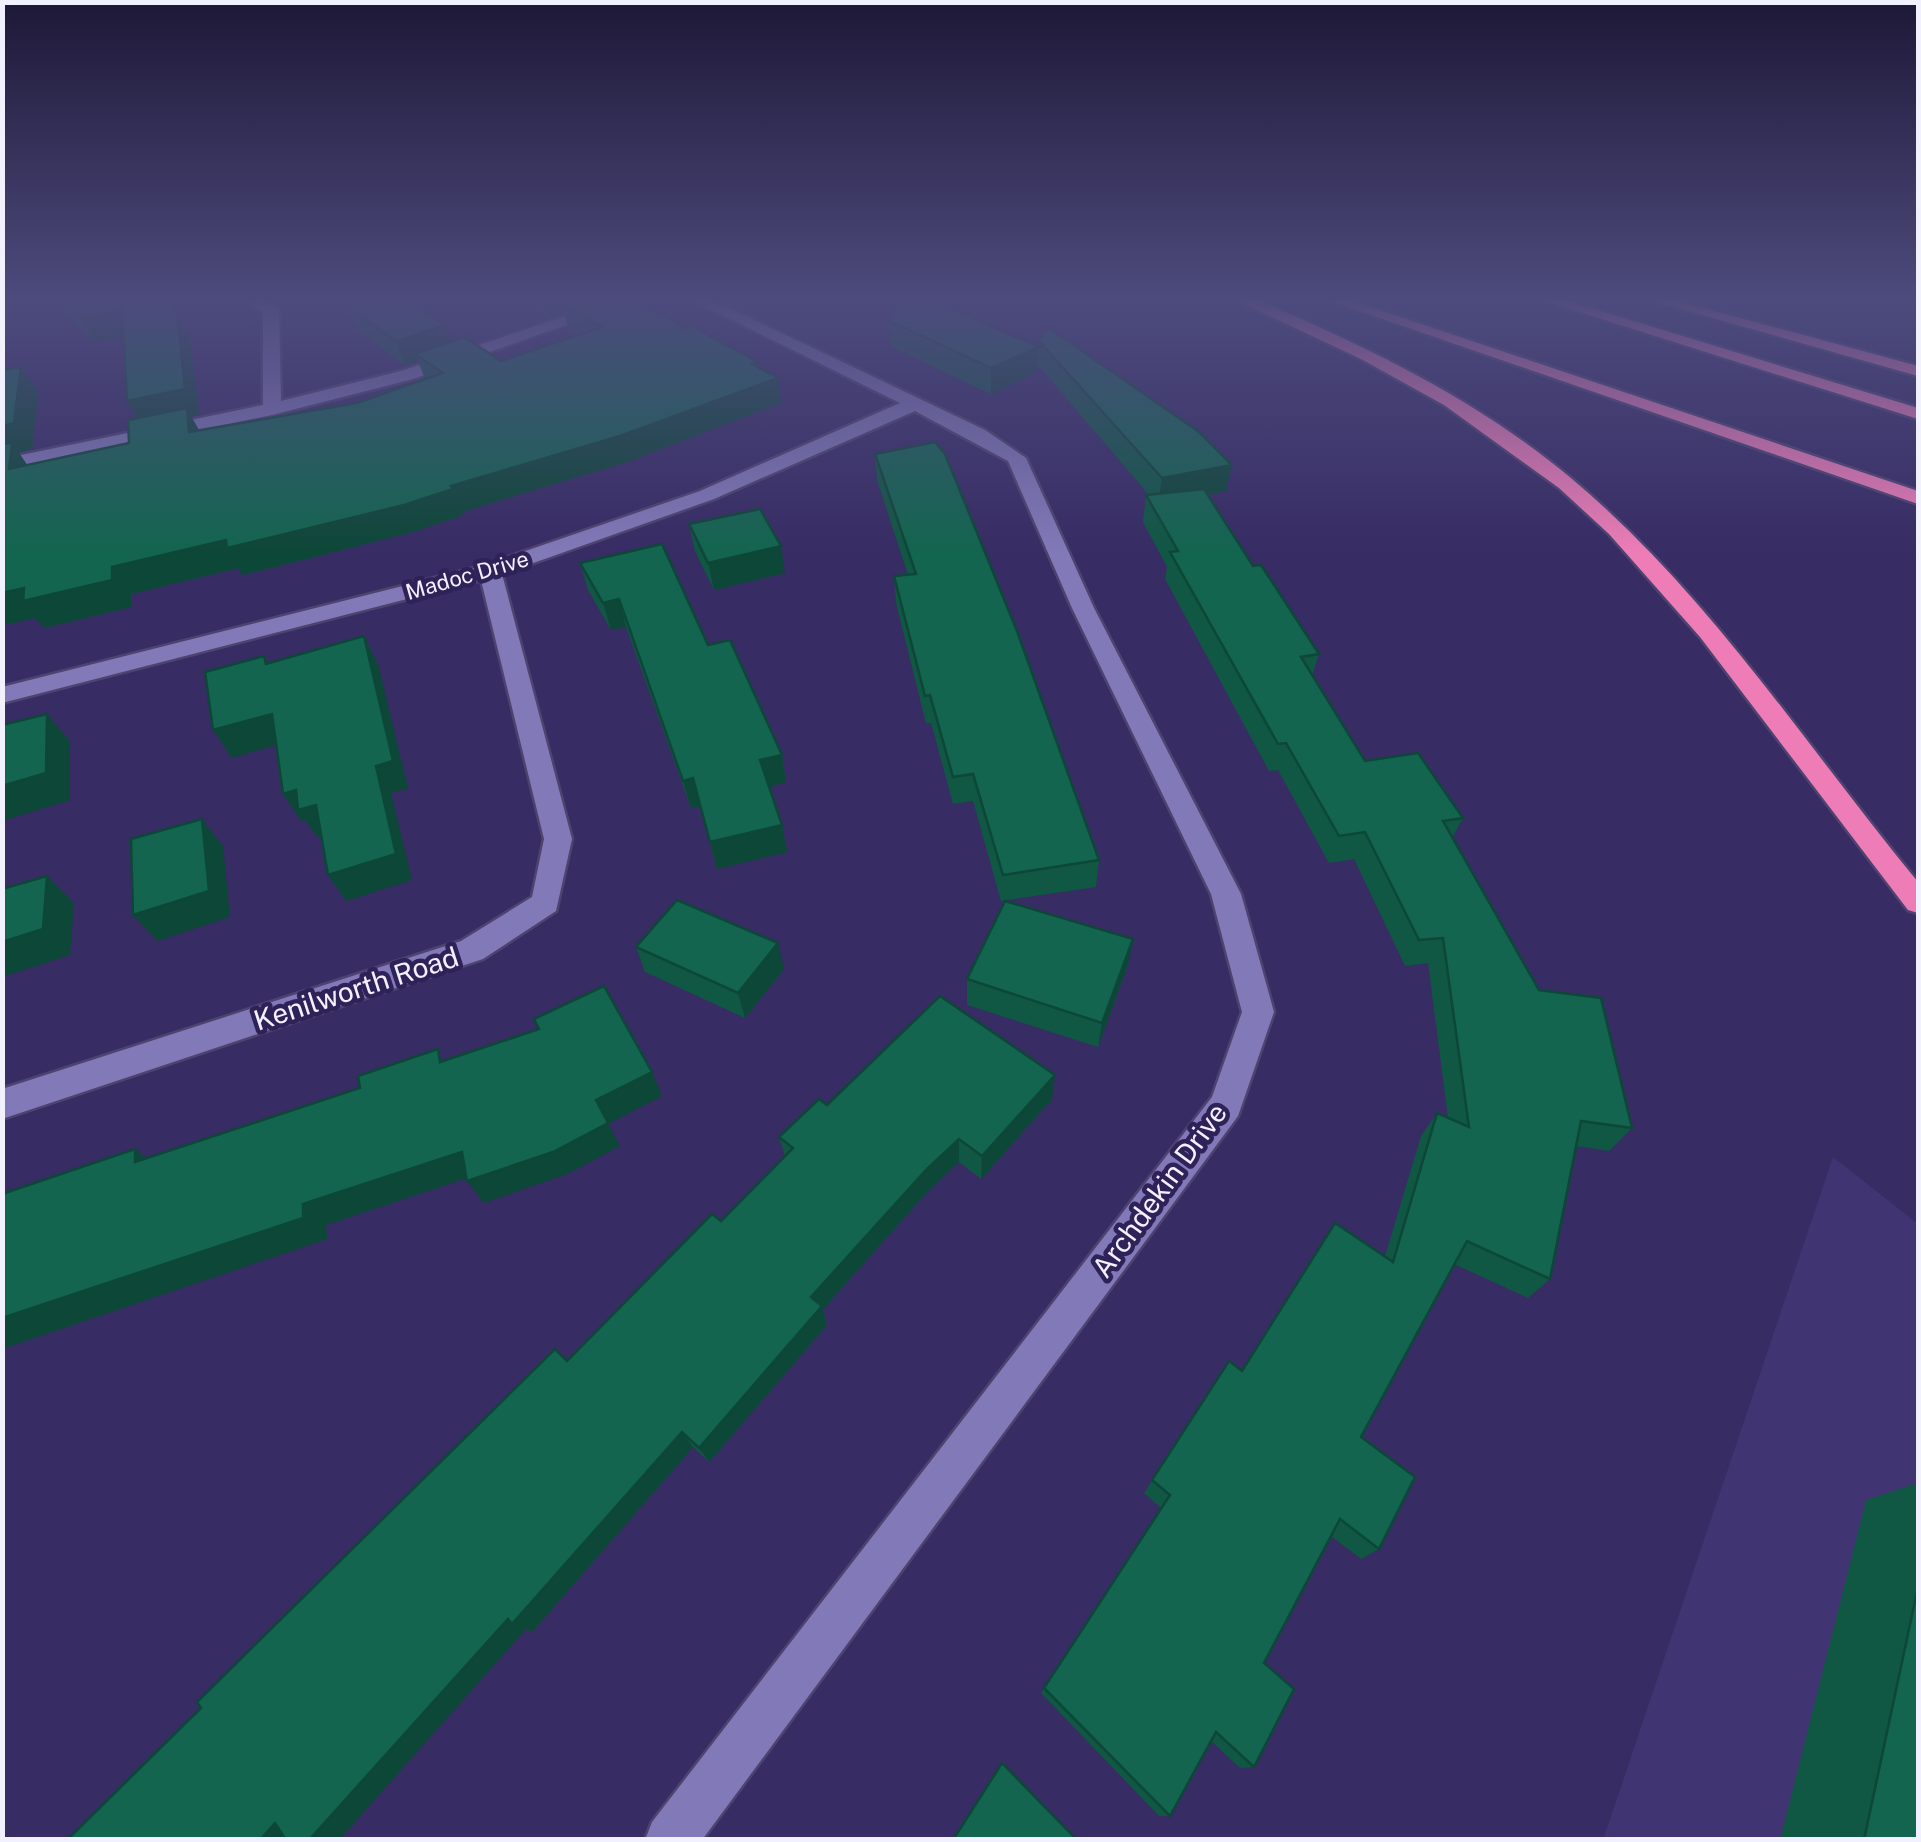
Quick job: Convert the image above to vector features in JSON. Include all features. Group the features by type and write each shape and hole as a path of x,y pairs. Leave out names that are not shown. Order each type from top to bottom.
{"highway":[{"path":"1421,383 1470,410 1566,484 1626,539 1692,614 1918,902"},
{"path":"1581,383 1918,498"},
{"path":"1819,383 1918,414"}],"street":[{"path":"272,383 272,408"},
{"path":"2,465 375,383"},
{"name":"Archdekin Drive","path":"670,1840 1226,1105 1258,1012 1226,894 1083,608 1016,458 871,383"},
{"name":"Madoc Drive","path":"2,696 490,571 706,495 914,404"},
{"name":"Kenilworth Road","path":"2,1104 472,950 546,903 558,838 490,571"}],"shaded area":[{"path":"1833,1157 1918,1224 1918,1839 1603,1840"}],"building":[{"path":"2,383 19,383 14,423 2,426"},
{"path":"126,383 184,383 185,389 127,401"},
{"path":"414,383 764,383 620,436 451,486 453,489 404,505 227,548 226,540 112,567 112,580 23,601 24,588 2,593 2,444 12,443 9,469 129,443 128,420 187,408 189,432 357,403"},
{"path":"1077,383 1128,383 1199,432 1232,465 1162,478"},
{"path":"935,442 945,454 1017,631 1099,860 1003,875 973,774 953,777 930,695 925,696 894,576 916,574 875,454"},
{"path":"1204,489 1253,566 1261,565 1319,654 1301,657 1365,761 1418,753 1463,818 1443,821 1539,990 1601,998 1632,1128 1581,1121 1550,1279 1467,1241 1361,1437 1415,1477 1379,1549 1340,1519 1264,1663 1294,1689 1254,1767 1216,1732 1170,1816 1044,1688 1170,1495 1152,1480 1229,1361 1242,1371 1335,1223 1393,1262 1437,1113 1469,1127 1443,938 1419,940 1365,832 1339,836 1286,743 1278,744 1170,552 1178,551 1146,495"},
{"path":"760,509 781,546 708,563 689,524"},
{"path":"662,544 708,645 730,640 782,755 760,760 782,825 710,842 693,778 683,781 619,599 603,603 580,563"},
{"path":"364,636 393,761 376,766 396,854 328,875 316,805 298,810 296,790 283,794 272,714 213,730 205,672 264,656 266,664"},
{"path":"47,714 46,773 2,786 2,725"},
{"path":"202,819 209,891 133,915 131,839"},
{"path":"47,876 43,929 2,942 2,889"},
{"path":"677,900 778,943 738,993 636,947"},
{"path":"1005,901 1133,939 1102,1023 967,979"},
{"path":"604,986 652,1072 596,1100 608,1123 553,1152 467,1181 462,1152 303,1204 303,1218 2,1318 2,1194 135,1149 135,1162 360,1088 358,1076 438,1049 440,1062 539,1029 534,1019"},
{"path":"940,996 1055,1075 982,1156 959,1139 927,1169 811,1297 822,1306 699,1448 682,1432 512,1624 508,1619 309,1840 286,1840 275,1823 260,1840 67,1840 201,1708 197,1702 555,1349 567,1361 712,1214 721,1221 793,1148 779,1137 819,1099 827,1105"},
{"path":"1918,1587 1918,1840 1864,1840"},
{"path":"1002,1763 1077,1840 953,1840"}]}
